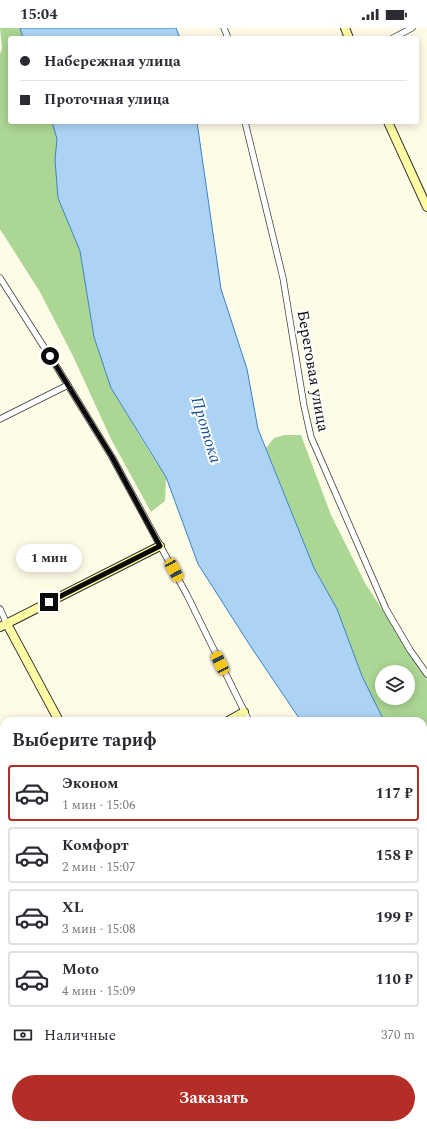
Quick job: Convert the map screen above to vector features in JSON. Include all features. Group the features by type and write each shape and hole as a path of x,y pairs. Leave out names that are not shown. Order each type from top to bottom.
{"street":[{"path":"397,36 412,28"},
{"name":"Береговая улица","path":"246,124 284,278 304,406 311,437 386,609 410,650 427,674"},
{"path":"389,124 427,207"},
{"path":"0,278 112,457 187,595 247,717"},
{"path":"0,419 68,385"},
{"path":"4,625 160,546"},
{"path":"0,609 4,625 57,717"},
{"path":"235,717 244,712"}],"green space":[{"path":"0,28 20,28 22,36 8,36 8,124 53,124 57,139 55,160 58,198 80,251 94,338 111,388 166,477 165,501 151,512 111,439 72,354 40,292 0,229 0,54 2,48"},
{"path":"285,435 301,435 331,515 365,583 427,679 427,717 382,717 376,705 415,705 415,665 375,665 375,703 362,676 337,609 314,568 266,448 274,438"}],"water":[{"path":"20,28 176,28 179,36 22,36"},
{"name":"Протока","path":"53,124 197,124 221,289 247,369 258,429 314,568 337,609 362,676 382,717 298,717 198,564 166,477 111,388 94,337 80,251 58,198 55,160 57,139"}],"route":[{"path":"49,602 160,546 112,457 50,356"}]}
